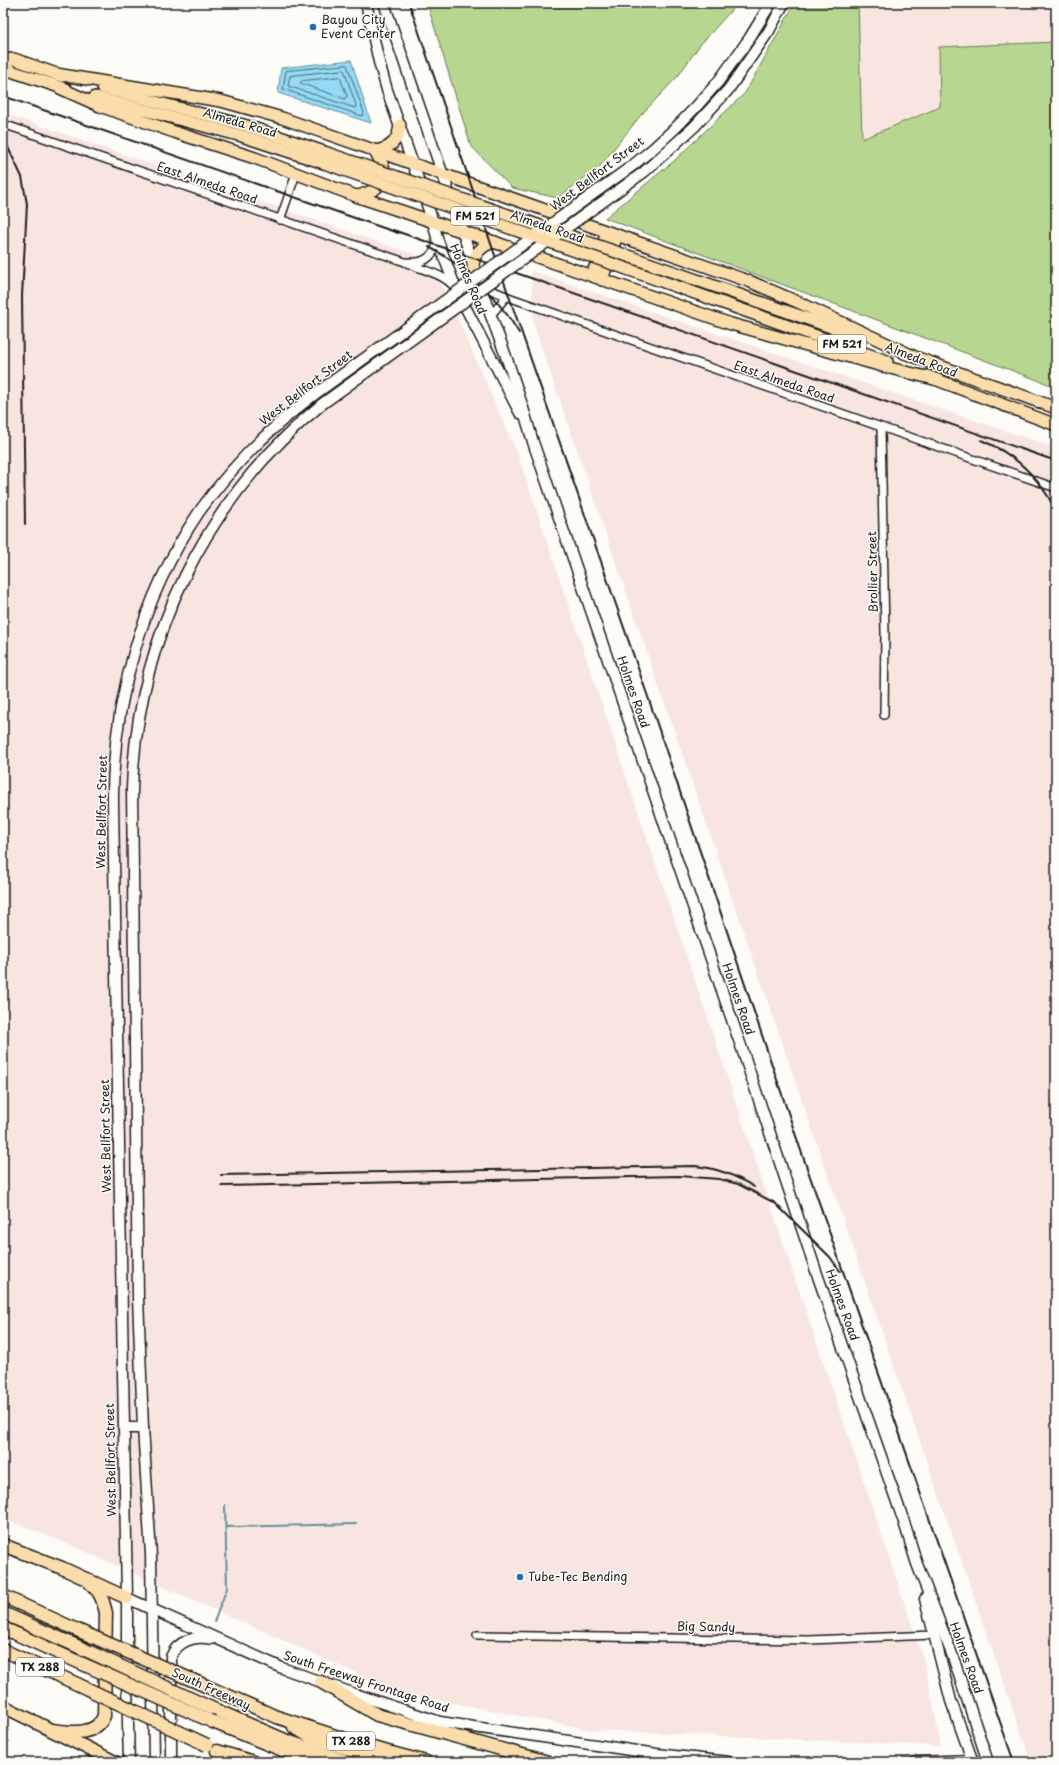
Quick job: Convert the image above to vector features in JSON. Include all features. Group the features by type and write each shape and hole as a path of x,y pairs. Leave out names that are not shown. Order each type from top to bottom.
{"highway":[{"path":"3,1545 86,1579 127,1598"},
{"path":"52,1730 80,1733 92,1730 102,1722 104,1716 106,1613 103,1599 99,1591 86,1579"},
{"name":"South Freeway","path":"3,1596 77,1630 277,1717 369,1747 426,1762"},
{"path":"3,1613 287,1741 347,1762"},
{"path":"3,1628 213,1722 312,1762"},
{"name":"TX 288","path":"3,1650 207,1745 239,1762"},
{"path":"321,1682 377,1714 548,1762"},
{"path":"3,1706 115,1762"},
{"path":"277,1717 312,1738 390,1762"},
{"path":"217,1751 252,1762"}],"main road":[{"name":"Holmes Road","path":"366,3 379,62 438,240 456,289 533,442"},
{"name":"Holmes Road","path":"384,3 479,285 519,395 533,442 648,773 816,1271 904,1522 917,1564 951,1702 974,1761"},
{"name":"West Bellfort Street","path":"130,1762 127,1685 127,1598 113,782 122,702 139,639 149,609 163,576 200,512 244,458 278,425 316,394 638,161 682,122 718,82 749,39 771,3"},
{"name":"West Bellfort Street","path":"154,1762 151,1556 143,1428 138,1297 133,770 141,705 156,645 169,609 189,566 206,537 231,500 274,449 322,404 644,172 694,127 728,90 769,31 784,3"},
{"name":"Almeda Road","path":"3,60 14,58 87,84 247,126 326,158 627,269 814,334 1056,425"},
{"name":"Almeda Road","path":"3,64 11,71 60,88 326,158 631,257 911,355 1056,408"},
{"path":"56,74 221,101 247,107 777,292 911,355"},
{"path":"60,88 100,106 255,158 356,196 760,333 934,379"},
{"path":"374,151 386,148 395,142 399,134 400,125"},
{"path":"356,196 370,193 376,189 383,178 385,169 383,162 374,151"},
{"path":"597,278 612,234"},
{"path":"473,267 477,253 486,244 495,242"},
{"path":"139,639 156,645"},
{"path":"117,1054 135,1055"},
{"path":"124,1428 143,1428"},
{"name":"Holmes Road","path":"917,1564 953,1657 988,1762"},
{"name":"South Freeway Frontage Road","path":"127,1598 221,1642 282,1668 440,1722 656,1754 729,1762"},
{"path":"171,1762 171,1657 173,1651 182,1642 188,1640 205,1637 221,1642"},
{"path":"916,1762 974,1761"}],"street":[{"name":"East Almeda Road","path":"3,124 405,262 418,269 445,279 456,289"},
{"path":"280,220 296,174"},
{"name":"East Almeda Road","path":"405,262 427,260 433,255 438,240"},
{"name":"East Almeda Road","path":"479,285 506,296 881,428 1056,488"},
{"path":"491,315 506,296"},
{"name":"Brollier Street","path":"881,428 885,633 884,715"},
{"name":"Big Sandy","path":"477,1635 809,1640 934,1635"}],"shaded area":[{"path":"1056,3 1056,43 940,107 862,139 857,4"},
{"path":"3,113 428,259 462,328 519,458 925,1664 941,1746 592,1730 401,1693 54,1538 3,1519"},
{"path":"531,271 1056,448 1056,1762 1031,1762 533,323"}],"green space":[{"path":"427,3 738,3 700,45 678,76 641,115 600,166 558,198 512,188 471,146"},
{"path":"795,3 858,3 862,139 940,107 939,47 1056,42 1056,387 605,218 675,160 745,93"}],"water":[{"path":"351,60 371,123 278,93 281,68"}],"waterway":[{"path":"214,1622 227,1588 225,1505"},
{"path":"226,1527 356,1524"}],"railway":[{"path":"409,3 648,697 799,1145 1014,1762"},
{"path":"3,96 398,233"},
{"path":"3,137 22,177 27,204 22,296 25,524"},
{"path":"393,230 1056,461"},
{"path":"429,247 455,263 480,284 501,307 519,333"},
{"path":"981,440 1005,452 1025,468 1050,499 1056,511"},
{"path":"221,1175 695,1166 711,1168 726,1173 754,1187"},
{"path":"221,1186 679,1176 719,1179 738,1184 775,1203 830,1257 840,1271"}],"place":[{"name":"Bayou City Event Center","path":"313,27"},
{"name":"Tube-Tec Bending","path":"520,1577"}]}
